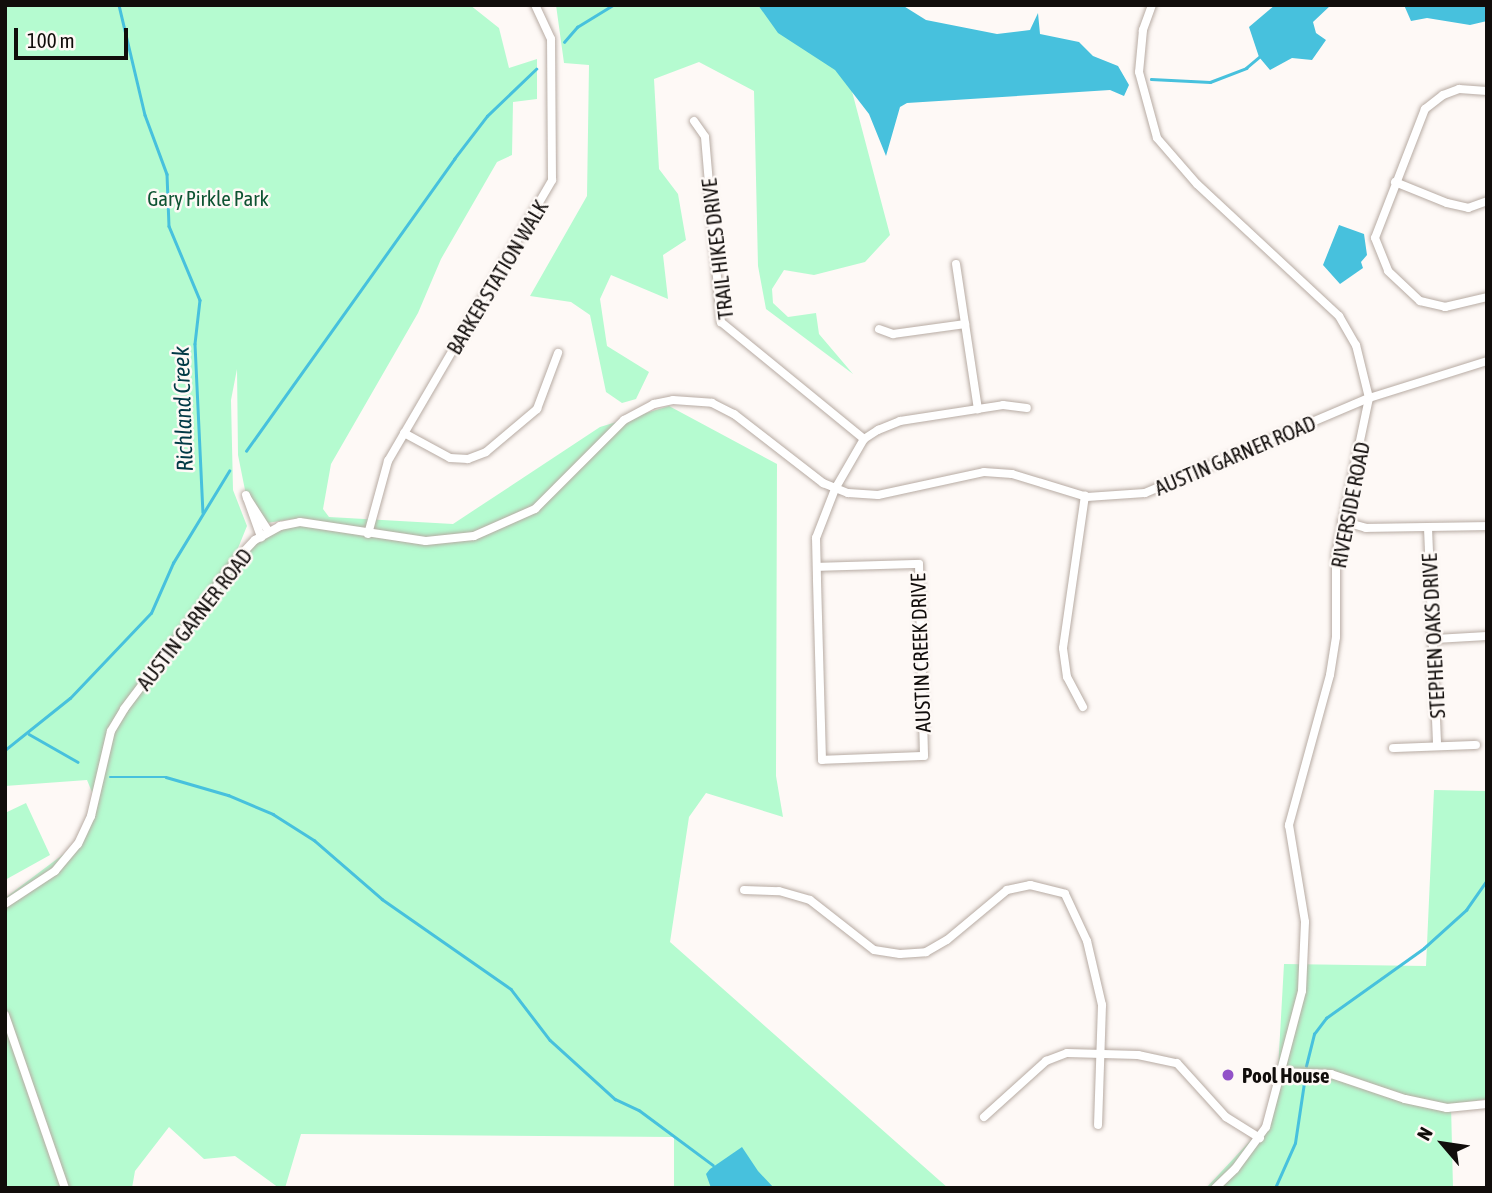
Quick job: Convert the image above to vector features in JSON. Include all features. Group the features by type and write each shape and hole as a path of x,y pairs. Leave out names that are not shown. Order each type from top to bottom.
{"street":[{"name":"BARKER STATION WALK","path":"368,534 377,487 404,433 552,180 551,38 536,5"},
{"name":"RIVERSIDE ROAD","path":"1152,5 1143,30 1139,72 1157,138 1197,184 1339,316 1356,345 1368,398 1336,555 1336,638 1331,675 1289,825 1306,954 1302,991 1260,1138 1215,1188"},
{"path":"1487,92 1459,89 1443,95 1425,109 1375,238 1388,271 1420,301 1445,307 1487,297"},
{"name":"TRAIL HIKES DRIVE","path":"694,121 705,137 722,322 864,439"},
{"path":"1395,182 1447,203 1468,208 1487,201"},
{"path":"956,264 978,409"},
{"path":"879,329 893,334 965,324"},
{"path":"404,433 450,458 468,458 486,452 537,409 558,353"},
{"name":"AUSTIN GARNER ROAD","path":"5,904 55,871 78,844 92,816 111,731 124,709 237,559 265,534 300,522 368,534 446,541 506,526 535,509 624,420 654,404 673,400 712,403 734,414 835,489 878,495 984,472 1012,474 1085,496 1145,493 1181,481 1368,398 1487,361"},
{"path":"864,439 900,421 978,409 1027,408"},
{"name":"AUSTIN CREEK DRIVE","path":"817,567 919,564 924,757 822,760 816,538 835,489 864,439"},
{"path":"1083,707 1067,677 1063,648 1085,496"},
{"path":"1342,521 1366,528 1487,526"},
{"name":"STEPHEN OAKS DRIVE","path":"1428,528 1435,639 1437,745"},
{"path":"1435,639 1487,636"},
{"path":"1393,748 1476,745"},
{"path":"744,890 779,891 810,900 874,950 900,954 926,951 947,940 1007,890 1030,885 1065,894 1087,941 1102,1005 1103,1052 1098,1125"},
{"path":"5,1014 65,1188"},
{"path":"984,1117 1046,1061 1068,1053 1103,1052 1177,1062 1226,1117 1260,1138"},
{"path":"1280,1072 1331,1074 1405,1099 1447,1108 1487,1104"}],"green space":[{"name":"Gary Pirkle Park","path":"5,5 470,5 499,28 509,68 537,59 537,99 513,102 512,155 497,162 441,259 418,313 331,464 323,509 329,517 453,524 600,427 669,406 777,464 776,776 783,817 706,793 689,817 670,942 948,1188 674,1188 674,1137 301,1134 285,1188 279,1188 235,1156 204,1159 169,1127 135,1171 132,1188 5,1188 5,898 81,841 94,797 87,780 5,786","holes":["237,369 238,455 246,495 267,523 293,519 236,553 247,526 233,490 231,400"]},
{"path":"556,5 781,5 840,46 890,235 865,262 814,275 784,270 772,289 773,303 788,317 816,313 819,334 853,374 766,309 758,266 754,91 699,62 654,79 659,169 678,194 686,240 663,255 668,299 611,275 600,299 607,346 649,372 636,399 622,403 606,392 590,315 571,302 530,296 587,196 589,65 564,63"},
{"path":"1434,790 1487,791 1487,1099 1451,1105 1453,1188 1206,1188 1265,1125 1278,1070 1284,964 1426,966"},
{"path":"26,803 50,855 5,880 5,813"}],"water":[{"path":"758,5 902,5 926,20 997,34 1030,30 1038,13 1040,34 1079,42 1093,56 1118,66 1129,85 1124,96 1110,90 907,103 900,107 886,156 869,114 835,70 778,33"},
{"path":"1275,5 1331,5 1313,22 1316,33 1326,40 1312,60 1292,58 1270,70 1259,57 1249,27"},
{"path":"1404,5 1487,5 1487,21 1470,25 1427,18 1411,21"},
{"path":"1339,225 1364,234 1367,255 1361,262 1363,268 1340,284 1323,265"},
{"path":"742,1147 758,1171 774,1188 711,1188 706,1174"}],"waterway":[{"name":"Richland Creek","path":"119,5 145,115 167,174 169,226 200,300 195,344 203,512"},
{"path":"564,42 577,27 613,5"},
{"path":"1151,79 1210,82 1246,68 1259,57"},
{"path":"246,451 454,159 487,116 536,69"},
{"name":"Richland Creek","path":"5,750 70,698 151,613 173,563 229,471"},
{"path":"29,734 78,762"},
{"path":"110,777 166,777 228,795 273,814 314,840 382,899 511,989 550,1040 615,1099 639,1110 713,1165"},
{"path":"1306,1066 1314,1034 1326,1018 1424,948 1466,910 1487,880"},
{"path":"1275,1188 1295,1143 1304,1083"}],"place":[{"name":"Pool House","path":"1228,1075"}]}
